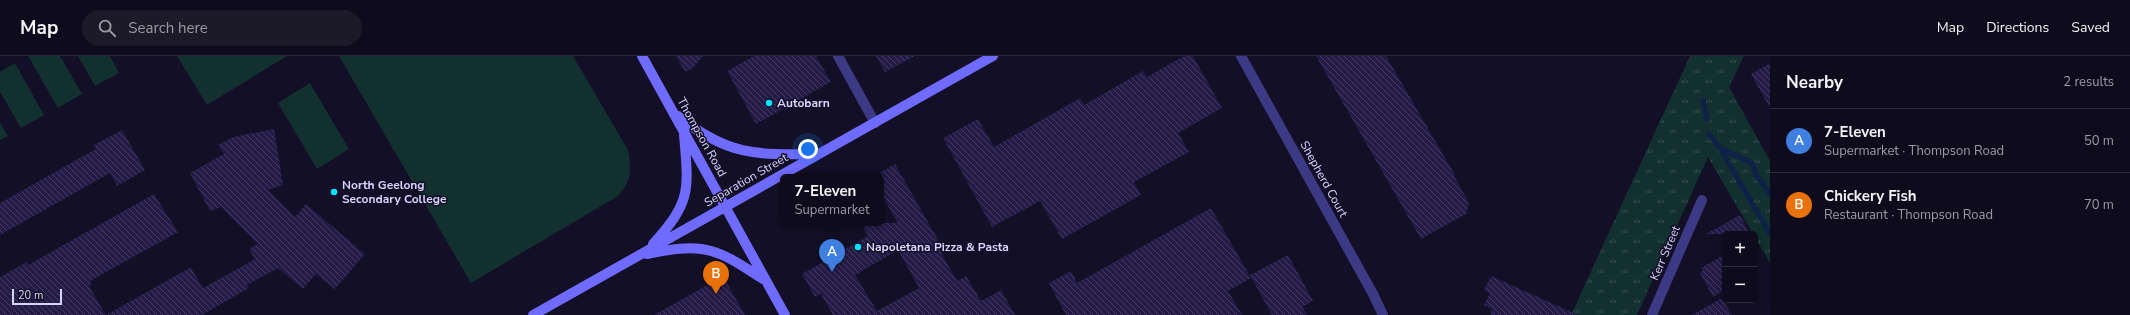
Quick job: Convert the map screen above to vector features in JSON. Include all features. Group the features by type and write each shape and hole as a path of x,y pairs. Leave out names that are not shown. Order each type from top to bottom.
{"main road":[{"name":"Thompson Road","path":"642,56 785,315"},
{"name":"Separation Street","path":"784,174 993,56"},
{"path":"675,114 702,135 737,150 768,155 819,154"},
{"path":"641,254 673,222 682,205 687,174 684,131"},
{"name":"Separation Street","path":"533,315 780,176"},
{"path":"641,254 674,250 707,250 722,255 765,280"}],"street":[{"path":"838,56 875,123"},
{"name":"Shepherd Court","path":"1241,56 1373,294 1382,315"},
{"name":"Kerr Street","path":"1652,315 1702,200"}],"green space":[{"path":"28,56 60,56 82,94 58,108"},
{"path":"78,56 110,56 119,73 95,86"},
{"path":"177,56 287,56 207,105"},
{"path":"339,56 573,56 628,150 630,174 626,185 618,196 471,283"},
{"path":"1690,56 1744,56 1729,87 1770,161 1770,263 1758,242 1758,231 1751,231 1708,157 1637,315 1571,315"},
{"path":"15,63 44,115 21,128 0,92 0,72"},
{"path":"310,83 349,149 317,169 278,103"},
{"path":"0,122 8,136 0,140"}],"building":[{"path":"676,56 703,56 693,68 685,72"},
{"name":"Autobarn","path":"754,56 816,56 831,82 756,124 727,71"},
{"path":"876,56 915,56 885,72"},
{"path":"1184,56 1193,56 1222,108 1178,133 1189,152 1134,182 1141,195 1062,239 1040,201 992,227 943,138 978,119 994,147 1080,98 1084,105 1143,71 1147,77"},
{"path":"1316,56 1386,56 1455,175 1454,176 1469,203 1466,214 1421,239"},
{"path":"1770,63 1770,108 1751,74"},
{"path":"274,129 283,185 268,190 295,217 306,204 365,254 335,289 316,274 303,289 278,268 247,285 249,288 202,315 106,315 191,267 203,288 255,259 249,249 258,244 221,207 210,211 190,173 224,154 218,145 233,137"},
{"path":"122,130 145,170 117,186 110,173 0,235 0,203 96,149 94,145"},
{"path":"895,164 941,245 938,247 957,281 966,276 981,301 1001,290 1015,315 833,315 821,294 815,297 802,274 868,236 863,226 884,226 884,223 898,223 884,199 884,174 881,174 881,172","holes":["898,250 919,288 877,311 855,275"]},
{"path":"154,194 178,232 90,281 91,285 89,286 106,315 0,315 0,277 27,262 28,265"},
{"path":"1211,208 1251,278 1228,291 1242,315 1066,315 1049,283 1071,271 1077,283"},
{"path":"1740,215 1748,231 1722,231 1722,234 1706,234"},
{"path":"1288,255 1313,301 1302,307 1307,315 1272,315 1250,275"},
{"path":"1722,256 1722,292 1713,297 1700,273 1703,271 1701,268"},
{"path":"723,276 745,315 654,315"},
{"path":"1491,276 1578,315 1490,315 1492,309 1484,305 1490,293 1484,290"},
{"path":"1722,298 1722,303 1725,303 1732,315 1692,315"}],"waterway":[{"path":"1703,100 1707,120"},
{"path":"1709,134 1720,148 1752,163 1757,176 1770,194"},
{"path":"1720,148 1770,234"}],"place":[{"name":"Autobarn","path":"769,103"},
{"name":"North Geelong Secondary College","path":"334,192"},
{"name":"Napoletana Pizza & Pasta","path":"858,247"},
{"name":"7-Eleven","path":"832,272"},
{"name":"Chickery Fish","path":"716,294"}]}
